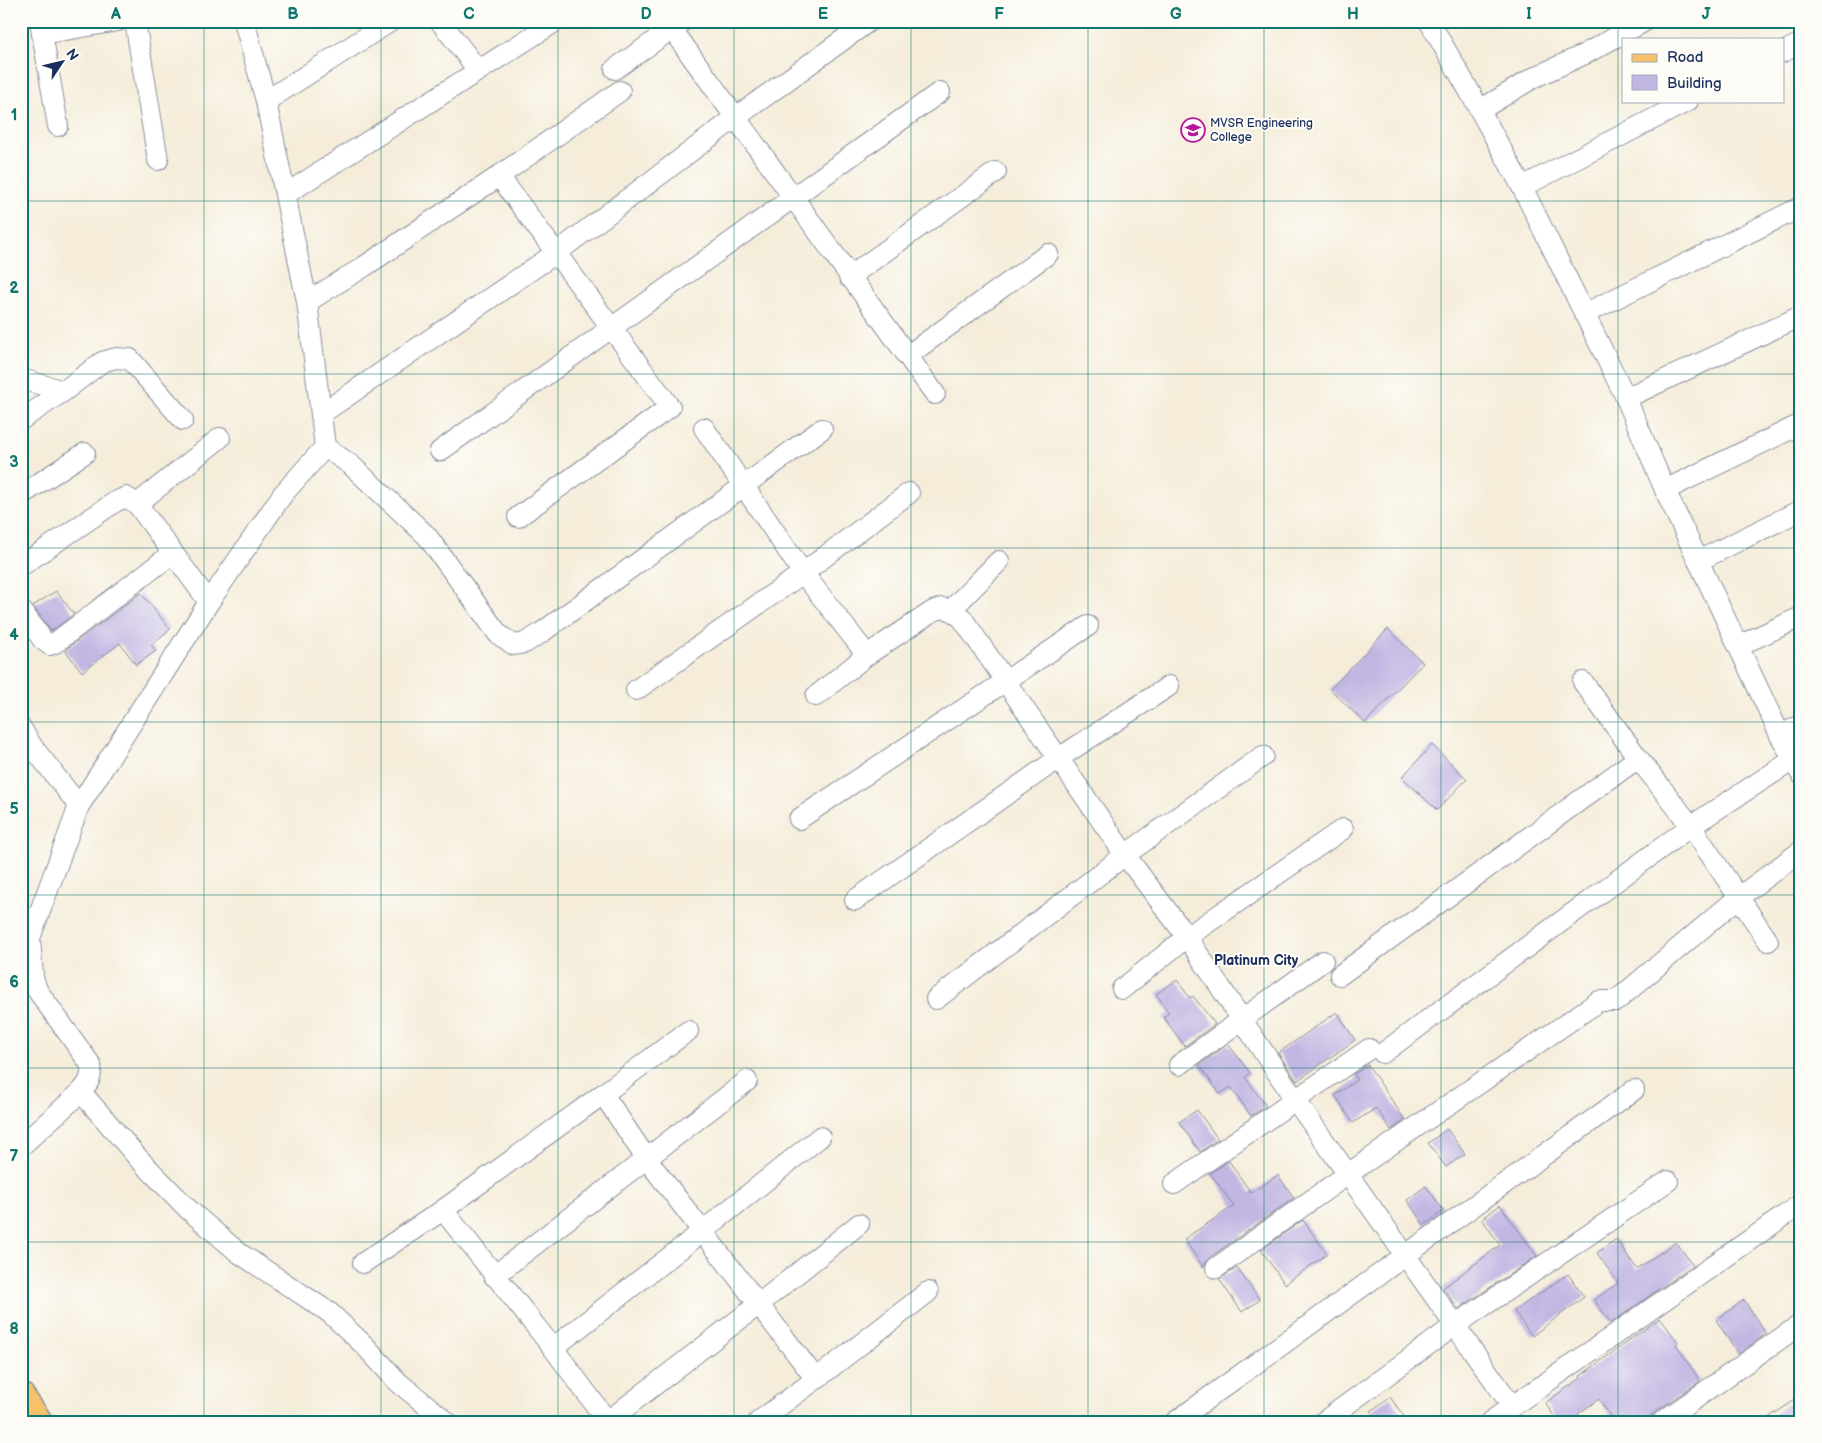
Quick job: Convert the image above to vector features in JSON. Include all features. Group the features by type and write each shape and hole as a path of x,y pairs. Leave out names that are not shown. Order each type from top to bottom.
{"street":[{"path":"58,126 41,28 118,21"},
{"path":"135,21 158,160"},
{"path":"266,101 391,21"},
{"path":"440,21 478,70"},
{"path":"286,194 556,21"},
{"path":"321,414 556,252 735,118 869,21"},
{"path":"1480,110 1533,78 1585,54 1644,21"},
{"path":"1174,1184 1296,1100 1376,1051 1691,826 1797,767 1780,735 1665,490 1626,398 1522,187 1435,23"},
{"path":"615,69 674,24 735,118 935,394"},
{"path":"251,25 307,302 325,446 351,465 427,536 498,634 514,645 525,643 541,633 822,430"},
{"path":"1784,52 1801,43"},
{"path":"307,302 365,266 499,176 620,91"},
{"path":"440,451 611,327 793,200 940,92"},
{"path":"1522,187 1686,102"},
{"path":"849,277 996,172"},
{"path":"499,176 670,407 518,518"},
{"path":"1584,314 1801,207"},
{"path":"907,356 1048,254"},
{"path":"1626,398 1801,316"},
{"path":"21,420 102,362 116,358 130,359 183,420"},
{"path":"21,379 64,391"},
{"path":"1665,490 1801,424"},
{"path":"704,428 803,573 867,654"},
{"path":"136,504 220,438"},
{"path":"21,1146 88,1085 92,1075 91,1065 37,990 26,933 79,806 209,602 283,494 325,446"},
{"path":"21,495 85,453"},
{"path":"636,690 803,573 909,493"},
{"path":"21,566 115,502 126,497 136,504 209,602"},
{"path":"1698,561 1801,510"},
{"path":"21,610 43,640 54,644 173,553"},
{"path":"951,610 999,561"},
{"path":"816,696 867,654 933,611 942,608 951,610 962,618 1125,855 1187,937 1296,1100 1404,1255 1512,1406"},
{"path":"1738,646 1801,617"},
{"path":"799,819 1088,626"},
{"path":"1582,682 1691,826 1768,941"},
{"path":"855,900 1059,758 1169,686"},
{"path":"1780,735 1801,725"},
{"path":"21,728 32,746 79,806"},
{"path":"936,999 1125,855 1263,756"},
{"path":"1340,975 1638,758"},
{"path":"1122,989 1187,937 1343,829"},
{"path":"1216,1268 1348,1174 1599,1001 1616,1001 1739,897 1801,850"},
{"path":"1179,1065 1323,961"},
{"path":"363,1263 443,1210 688,1031"},
{"path":"494,1276 747,1081"},
{"path":"1175,1422 1634,1090"},
{"path":"81,1092 139,1159 189,1210 239,1253 330,1313 365,1346 398,1382 447,1422"},
{"path":"603,1094 646,1158 816,1379"},
{"path":"553,1348 703,1232 820,1138"},
{"path":"1323,1422 1454,1326 1668,1181"},
{"path":"1490,1422 1801,1204"},
{"path":"443,1210 553,1348 608,1421 859,1224"},
{"path":"758,1422 928,1292"},
{"path":"1662,1422 1801,1324"}],"building":[{"path":"56,591 74,614 51,631 33,606"},
{"path":"141,593 170,629 151,645 156,651 136,665 120,643 82,672 65,650"},
{"path":"1388,629 1423,663 1365,723 1330,689"},
{"path":"1432,745 1467,779 1437,810 1402,777"},
{"path":"1177,980 1190,998 1193,996 1215,1024 1185,1046 1163,1017 1169,1013 1156,994"},
{"path":"1337,1012 1355,1040 1297,1081 1278,1053"},
{"path":"1228,1044 1250,1073 1245,1077 1266,1106 1251,1116 1231,1087 1220,1094 1199,1065"},
{"path":"1368,1065 1405,1120 1391,1130 1376,1108 1353,1123 1335,1095 1357,1080 1354,1074"},
{"path":"1197,1110 1218,1139 1200,1152 1179,1122"},
{"path":"1447,1129 1465,1154 1446,1167 1428,1143"},
{"path":"1229,1161 1251,1193 1278,1175 1294,1198 1209,1258 1203,1267 1184,1239 1234,1206 1210,1173"},
{"path":"1426,1186 1444,1211 1424,1225 1407,1200"},
{"path":"1500,1205 1537,1256 1458,1309 1443,1288 1500,1245 1482,1219"},
{"path":"1303,1220 1327,1254 1285,1284 1261,1250"},
{"path":"1616,1239 1637,1269 1676,1242 1693,1265 1611,1323 1594,1300 1618,1283 1597,1253"},
{"path":"1237,1268 1260,1300 1242,1312 1219,1279"},
{"path":"1568,1274 1584,1297 1532,1336 1514,1311"},
{"path":"1744,1300 1766,1334 1738,1354 1716,1320"},
{"path":"1660,1318 1678,1342 1676,1344 1700,1381 1655,1412 1645,1422 1614,1422 1599,1399 1578,1414 1583,1422 1558,1422 1545,1403"},
{"path":"1801,1396 1801,1422 1762,1422"},
{"path":"1390,1397 1408,1422 1379,1422 1371,1411"}],"place":[{"name":"MVSR Engineering College","path":"1193,130"}],"district":[{"name":"Platinum City","path":"1256,960"}]}
